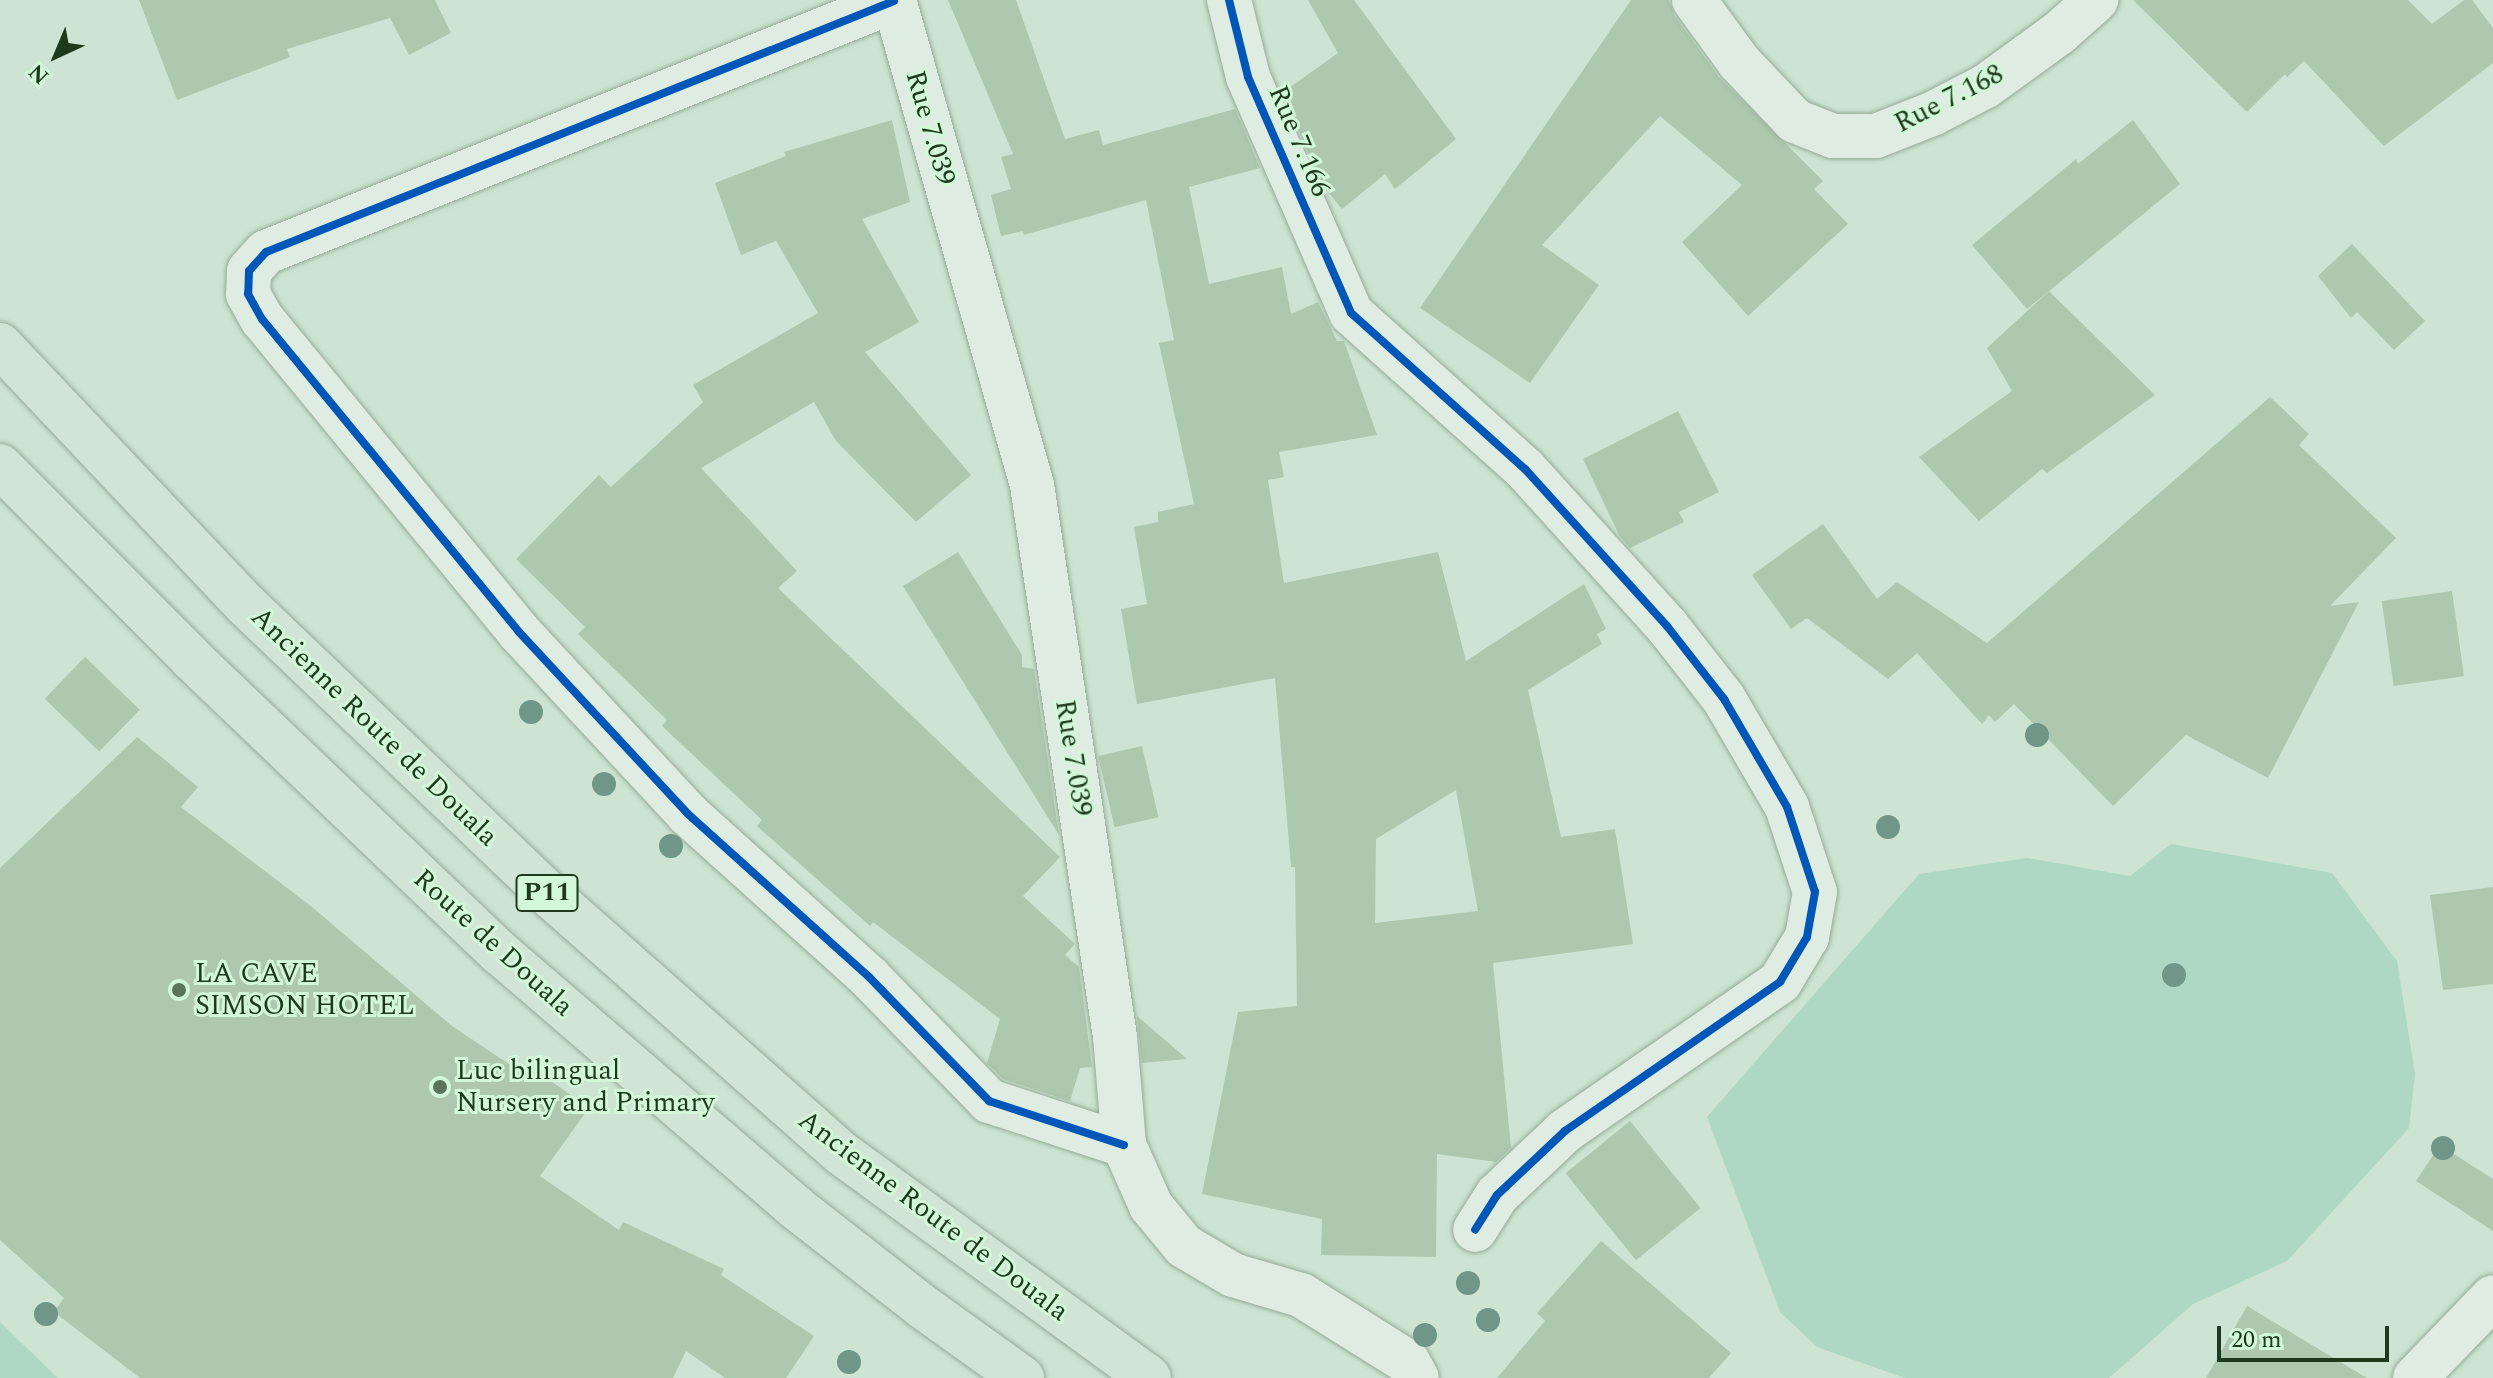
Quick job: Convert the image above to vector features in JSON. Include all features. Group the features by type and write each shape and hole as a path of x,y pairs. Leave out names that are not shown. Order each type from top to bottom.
{"main road":[{"name":"Ancienne Route de Douala","path":"0,345 245,604 554,899 841,1153 1149,1378"},
{"name":"Route de Douala","path":"0,466 192,659 500,953 795,1207 923,1307 1022,1378"}],"street":[{"path":"894,0 266,252 249,271 248,294 262,319 519,632 688,814 869,977 989,1101 1124,1145"},
{"name":"Rue 7.039","path":"894,0 1032,485 1115,1037 1124,1145 1151,1206 1184,1246 1233,1275 1301,1295 1408,1362 1417,1378"},
{"name":"Rue 7.166","path":"1229,0 1248,77 1341,295 1364,329 1525,469 1667,626 1724,699 1787,807 1815,892 1807,937 1780,982 1565,1131 1497,1195 1475,1230"},
{"name":"Rue 7.168","path":"1694,0 1739,62 1795,121 1833,136 1876,136 1932,114 1986,86 2059,33 2096,0"},
{"path":"2415,1378 2493,1297"}],"green space":[{"path":"2171,844 2332,873 2397,961 2415,1074 2409,1128 2287,1261 2193,1304 2109,1378 1905,1378 1817,1347 1780,1312 1707,1117 1919,874 2027,858 2130,876"},
{"path":"0,1322 58,1378 0,1378"}],"building":[{"path":"139,0 435,0 451,33 409,55 390,18 287,49 290,57 177,100"},
{"path":"948,0 1016,0 1065,139 1099,130 1103,145 1235,109 1260,168 1189,187 1209,284 1282,267 1291,314 1318,302 1337,341 1344,341 1377,435 1279,452 1284,477 1268,480 1284,583 1438,552 1466,661 1584,584 1606,629 1597,634 1602,644 1528,690 1561,837 1615,829 1633,944 1493,963 1511,1148 1496,1162 1437,1154 1436,1257 1321,1255 1322,1219 1202,1194 1238,1012 1297,1006 1295,867 1291,867 1275,678 1137,704 1121,609 1147,604 1134,527 1158,522 1158,512 1194,504 1159,343 1174,340 1146,200 1024,235 1023,231 1001,236 991,195 1011,189 1001,157 1013,154","holes":["1456,790 1478,911 1375,923 1376,839"]},
{"path":"1308,0 1354,0 1456,139 1395,189 1385,174 1342,209 1323,186 1282,93 1338,53"},
{"path":"1631,0 1669,0 1674,15 1719,77 1823,181 1814,189 1848,224 1748,316 1682,242 1742,185 1660,116 1542,245 1599,285 1530,383 1420,308"},
{"path":"2133,0 2408,0 2432,24 2464,0 2472,0 2493,28 2493,63 2384,146 2304,61 2287,77 2285,74 2247,112"},
{"path":"892,120 910,202 862,219 919,322 865,352 971,475 916,522 836,441 814,402 701,468 797,571 778,588 1060,857 1023,896 1075,944 1065,955 1079,967 1092,1067 1080,1068 1070,1101 1003,1079 987,1063 1000,1019 873,922 870,926 757,826 762,820 662,726 667,720 578,634 585,627 516,559 599,475 611,487 703,402 693,385 818,313 776,241 741,255 715,183 786,156 784,152"},
{"path":"2133,120 2180,184 2027,309 1972,245 2076,159 2078,164"},
{"path":"2352,244 2425,321 2394,350 2357,312 2351,318 2318,276"},
{"path":"2049,291 2155,395 2047,473 2042,469 1979,521 1919,457 2012,391 1987,348"},
{"path":"2270,397 2309,434 2299,445 2396,538 2330,606 2359,602 2268,778 2186,735 2113,806 2014,704 1995,722 1989,715 1982,724 1917,653 1888,679 1807,618 1791,629 1752,575 1823,524 1877,599 1897,582 1987,643"},
{"path":"1678,411 1719,492 1679,512 1684,522 1630,548 1619,535 1583,459"},
{"path":"958,552 1022,655 1022,667 1034,669 1059,835 903,586"},
{"path":"2452,591 2464,676 2394,686 2382,601"},
{"path":"85,657 140,710 99,752 45,699"},
{"path":"137,737 198,787 181,807 312,907 452,1026 524,1074 530,1066 589,1108 540,1176 619,1230 623,1222 724,1269 721,1275 814,1336 786,1378 725,1378 686,1351 673,1378 140,1378 54,1312 64,1298 0,1240 0,868"},
{"path":"1142,746 1158,817 1115,827 1098,756"},
{"path":"2493,887 2493,984 2443,990 2430,895"},
{"path":"1137,1016 1187,1059 1142,1063"},
{"path":"1630,1121 1700,1208 1636,1260 1565,1173"},
{"path":"2440,1145 2493,1179 2493,1231 2416,1181"},
{"path":"1601,1241 1731,1353 1709,1378 1497,1378 1545,1321 1537,1313"},
{"path":"2247,1306 2367,1378 2206,1378"}],"cycle path":[{"path":"1229,0 1248,77 1351,313 1525,469 1667,626 1724,699 1787,807 1815,892 1807,937 1780,982 1565,1131 1497,1195 1475,1230"},
{"path":"894,1 266,252 249,271 248,294 262,319 519,632 688,814 869,977 989,1101 1124,1145"}],"place":[{"name":"LA CAVE SIMSON HOTEL","path":"179,990"},
{"name":"Luc bilingual Nursery and Primary","path":"440,1087"}]}
